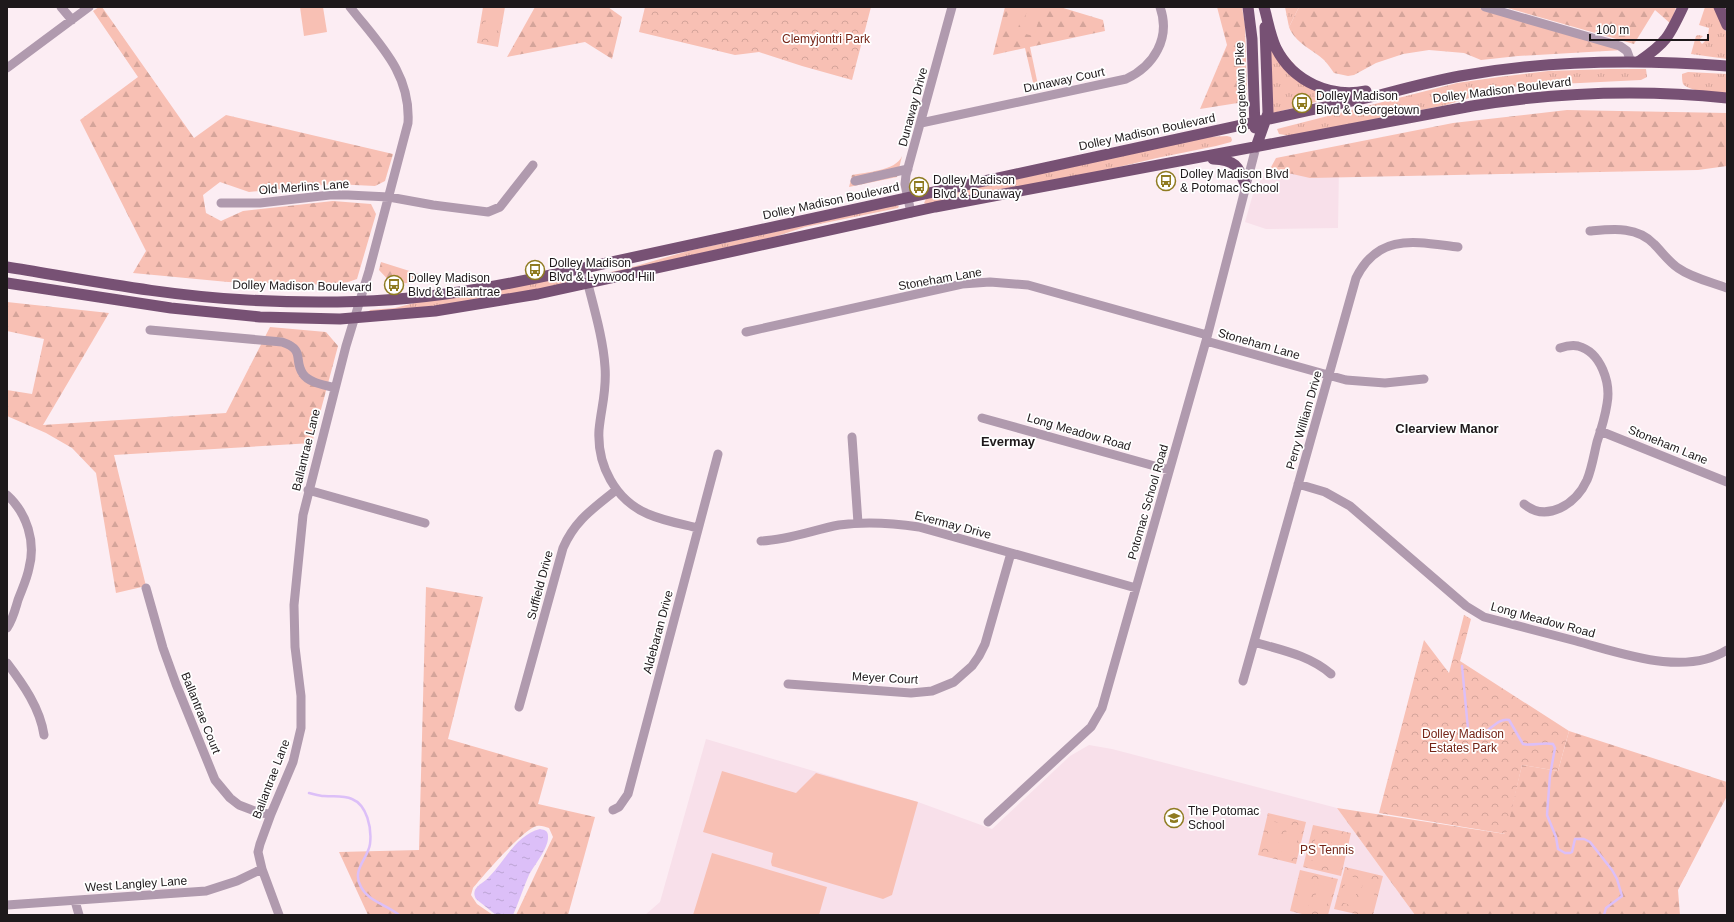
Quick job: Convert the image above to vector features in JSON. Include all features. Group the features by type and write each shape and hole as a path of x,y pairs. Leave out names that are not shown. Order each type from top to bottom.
{"main road":[{"name":"Georgetown Pike","path":"1248,7 1252,34 1256,147"},
{"name":"Georgetown Pike","path":"1256,147 1266,120 1268,108 1264,7"},
{"path":"1264,7 1279,53 1297,74 1314,85 1330,91 1349,93 1430,82"},
{"path":"1635,62 1654,52 1666,40 1683,7"},
{"path":"1719,7 1727,25"},
{"name":"Dolley Madison Boulevard","path":"7,267 161,291 233,299 298,302 400,299 458,292 584,268 1266,120 1430,82 1480,73 1530,66 1580,63 1635,62 1727,66"},
{"name":"Dolley Madison Boulevard","path":"7,283 210,313 292,318 354,318 413,314 522,297 911,213 1436,112 1535,97 1574,94 1628,92 1681,94 1727,98"},
{"path":"1192,159 1224,160 1231,162 1240,170 1246,186"}],"street":[{"path":"61,7 72,20"},
{"path":"7,68 89,7"},
{"name":"Ballantrae Lane","path":"279,915 262,869 258,852 271,814 293,762 301,728 302,707 295,647 294,605 299,541 308,490 408,124 408,99 400,76 388,55 350,7"},
{"name":"Dunaway Drive","path":"911,213 905,184 952,7"},
{"name":"Dunaway Court","path":"921,124 1126,79 1135,75 1151,62 1161,45 1164,23 1160,7"},
{"path":"1485,7 1620,46 1627,51 1635,62"},
{"name":"Potomac School Road","path":"988,822 1091,727 1102,708 1206,338 1256,147"},
{"name":"Old Merlins Lane","path":"221,203 260,203 330,195 389,197 432,205 488,212 500,207 533,165"},
{"path":"854,181 908,169"},
{"path":"1590,231 1619,229 1636,232 1654,243 1678,268 1687,273 1727,287"},
{"name":"Perry William Drive","path":"1243,682 1356,278 1368,259 1385,247 1405,242 1458,247"},
{"path":"584,268 603,347 605,365 605,400 599,429 600,456 609,479 616,490 626,500 647,514 698,528"},
{"name":"Stoneham Lane","path":"746,332 962,284 990,282 1028,285 1346,380 1379,383 1404,382 1424,379"},
{"path":"150,330 282,342 289,344 298,353 300,368 307,378 335,388"},
{"path":"1524,504 1534,510 1551,512 1568,504 1576,498 1588,479 1607,404 1608,393 1603,370 1592,353 1586,349 1570,346 1560,348"},
{"name":"Long Meadow Road","path":"982,418 1169,470"},
{"name":"Stoneham Lane","path":"1600,431 1727,482"},
{"path":"852,437 858,523"},
{"name":"Aldebaran Drive","path":"613,810 619,807 628,794 718,454"},
{"name":"Long Meadow Road","path":"1298,484 1325,492 1350,506 1466,606 1484,617 1656,661 1698,661 1709,659 1727,650"},
{"path":"308,490 425,523"},
{"name":"Suffield Drive","path":"520,707 563,548 568,535 584,515 616,490"},
{"path":"7,495 25,519 31,541 31,554 26,578 13,617 7,628"},
{"name":"Evermay Drive","path":"761,541 789,538 824,529 858,523 899,524 919,527 1136,588"},
{"name":"Meyer Court","path":"788,684 911,693 932,691 954,682 972,666 985,644 1011,553"},
{"name":"Ballantrae Court","path":"146,588 163,648 215,780 230,798 239,805 260,813 271,814"},
{"path":"1254,642 1304,656 1314,661 1331,674"},
{"path":"7,663 26,688 34,703 44,735"},
{"name":"West Langley Lane","path":"7,905 206,891 237,882 262,869"},
{"path":"75,901 80,915"}],"shaded area":[{"path":"1339,167 1338,228 1266,229 1245,222 1255,187 1270,169"},
{"name":"The Potomac School","path":"706,739 918,802 992,829 1070,756 1089,745 1112,749 1337,808 1415,915 645,915 660,902"}],"green space":[{"path":"99,7 102,7 194,138 226,115 393,154 385,181 375,186 334,184 249,192 220,182 203,195 206,213 221,221 243,211 333,201 371,204 376,214 357,279 339,285 228,282 133,273 146,251 80,120 138,77 93,11"},
{"path":"300,7 323,7 327,32 304,36"},
{"path":"483,7 505,7 498,47 477,43"},
{"path":"535,7 608,7 622,17 612,59 585,42 507,57"},
{"name":"Clemyjontri Park","path":"645,7 871,7 852,80 759,52 735,55 639,32"},
{"path":"1005,7 1060,7 1103,20 1105,31 1030,47 1039,90 1035,91 1025,48 993,55"},
{"path":"1010,7 1024,7 1017,32 1004,28"},
{"path":"1028,7 1042,9 1034,36 1021,33"},
{"path":"1217,7 1242,7 1245,25 1247,93 1244,102 1200,109 1227,45"},
{"path":"1285,7 1299,7 1289,27"},
{"path":"1299,7 1476,7 1623,50 1518,56 1481,60 1464,53 1429,50 1403,54 1376,63 1354,75 1348,76 1334,73 1324,60 1300,42 1292,33 1289,27"},
{"path":"1504,7 1676,7 1671,24 1655,10 1634,44"},
{"path":"1705,7 1716,7 1722,26 1727,33 1727,59 1691,54 1696,36 1703,36 1699,40 1702,44 1707,37 1709,28 1699,25"},
{"path":"488,9 501,11 495,39 483,37"},
{"path":"1268,34 1317,91 1334,97 1270,114"},
{"path":"1646,69 1647,77 1641,80 1519,86 1496,90 1446,105 1291,136 1279,134 1277,129 1457,83 1548,71"},
{"path":"1688,72 1727,74 1727,94 1704,92 1686,87 1683,84 1682,74"},
{"path":"1567,110 1727,113 1727,166 1698,170 1310,178 1270,169 1276,158 1453,123"},
{"path":"1208,137 1231,137 1231,142 1054,182 928,205 924,203 926,199"},
{"path":"902,156 897,177 849,187 852,175 887,168 899,161"},
{"path":"896,205 899,206 898,208 805,227 777,236 596,277 597,275 629,268 688,251"},
{"path":"381,262 435,279 393,285 379,270"},
{"path":"550,280 568,280 570,283 477,302 368,312 370,310 395,308 418,302"},
{"path":"7,302 109,313 43,425 226,413 270,327 326,332 338,346 312,443 114,455 146,586 116,593 96,473 72,448 46,433 7,416 7,390 32,394 44,339 7,331"},
{"path":"426,587 483,597 448,739 548,768 538,804 595,817 568,915 516,915 553,837 549,828 543,826 537,826 523,835 504,853 473,888 471,895 477,904 493,915 368,915 339,852 419,850"},
{"name":"Dolley Madison Estates Park","path":"1464,615 1471,619 1460,661 1569,731 1558,771 1522,765 1506,834 1379,813 1424,640 1449,673"},
{"path":"1569,731 1727,782 1727,796 1678,890 1680,915 1415,915 1337,808 1505,834 1522,765 1558,771"},
{"path":"722,771 796,793 816,773 918,802 892,895 883,899 772,866 771,862 773,853 703,832"},
{"path":"1268,813 1306,822 1296,864 1258,855"},
{"path":"1271,821 1283,824 1277,851 1264,848"},
{"path":"1288,825 1300,829 1293,856 1281,852"},
{"name":"PS Tennis","path":"1313,825 1351,833 1341,876 1303,867"},
{"path":"1317,832 1329,836 1322,863 1310,860"},
{"path":"1333,837 1346,840 1339,867 1326,864"},
{"path":"712,853 827,887 819,915 693,915"},
{"path":"1345,867 1383,876 1373,915 1360,915 1334,909"},
{"path":"1300,870 1338,879 1328,915 1306,915 1290,911"},
{"path":"1347,875 1360,879 1353,906 1341,902"},
{"path":"1302,878 1315,881 1308,908 1295,905"},
{"path":"1364,879 1377,883 1370,910 1357,907"},
{"path":"1319,882 1332,885 1325,912 1312,909"}],"water":[{"path":"540,829 547,832 548,841 541,856 529,875 513,915 496,915 476,899 474,894 475,890 495,871 512,849 524,837"}],"waterway":[{"path":"1462,666 1468,729 1470,735 1481,735 1499,722 1509,720 1523,744 1553,744 1555,748 1550,775 1547,815 1556,837 1558,849 1565,853 1570,853 1572,852 1575,839 1584,839 1590,842 1612,870 1617,879 1622,896 1606,908 1604,915"},
{"path":"309,793 322,796 349,798 361,806 365,812 369,824 370,844 359,870 358,881 368,896 399,915"}],"place":[{"name":"Dolley Madison Blvd & Georgetown","path":"1302,103"},
{"name":"Dolley Madison Blvd & Potomac School","path":"1166,181"},
{"name":"Dolley Madison Blvd & Dunaway","path":"919,187"},
{"name":"Dolley Madison Blvd & Lynwood Hill","path":"535,270"},
{"name":"Dolley Madison Blvd & Ballantrae","path":"394,285"},
{"name":"The Potomac School","path":"1174,818"}],"district":[{"name":"Clearview Manor","path":"1447,428"},
{"name":"Evermay","path":"1008,441"}]}
